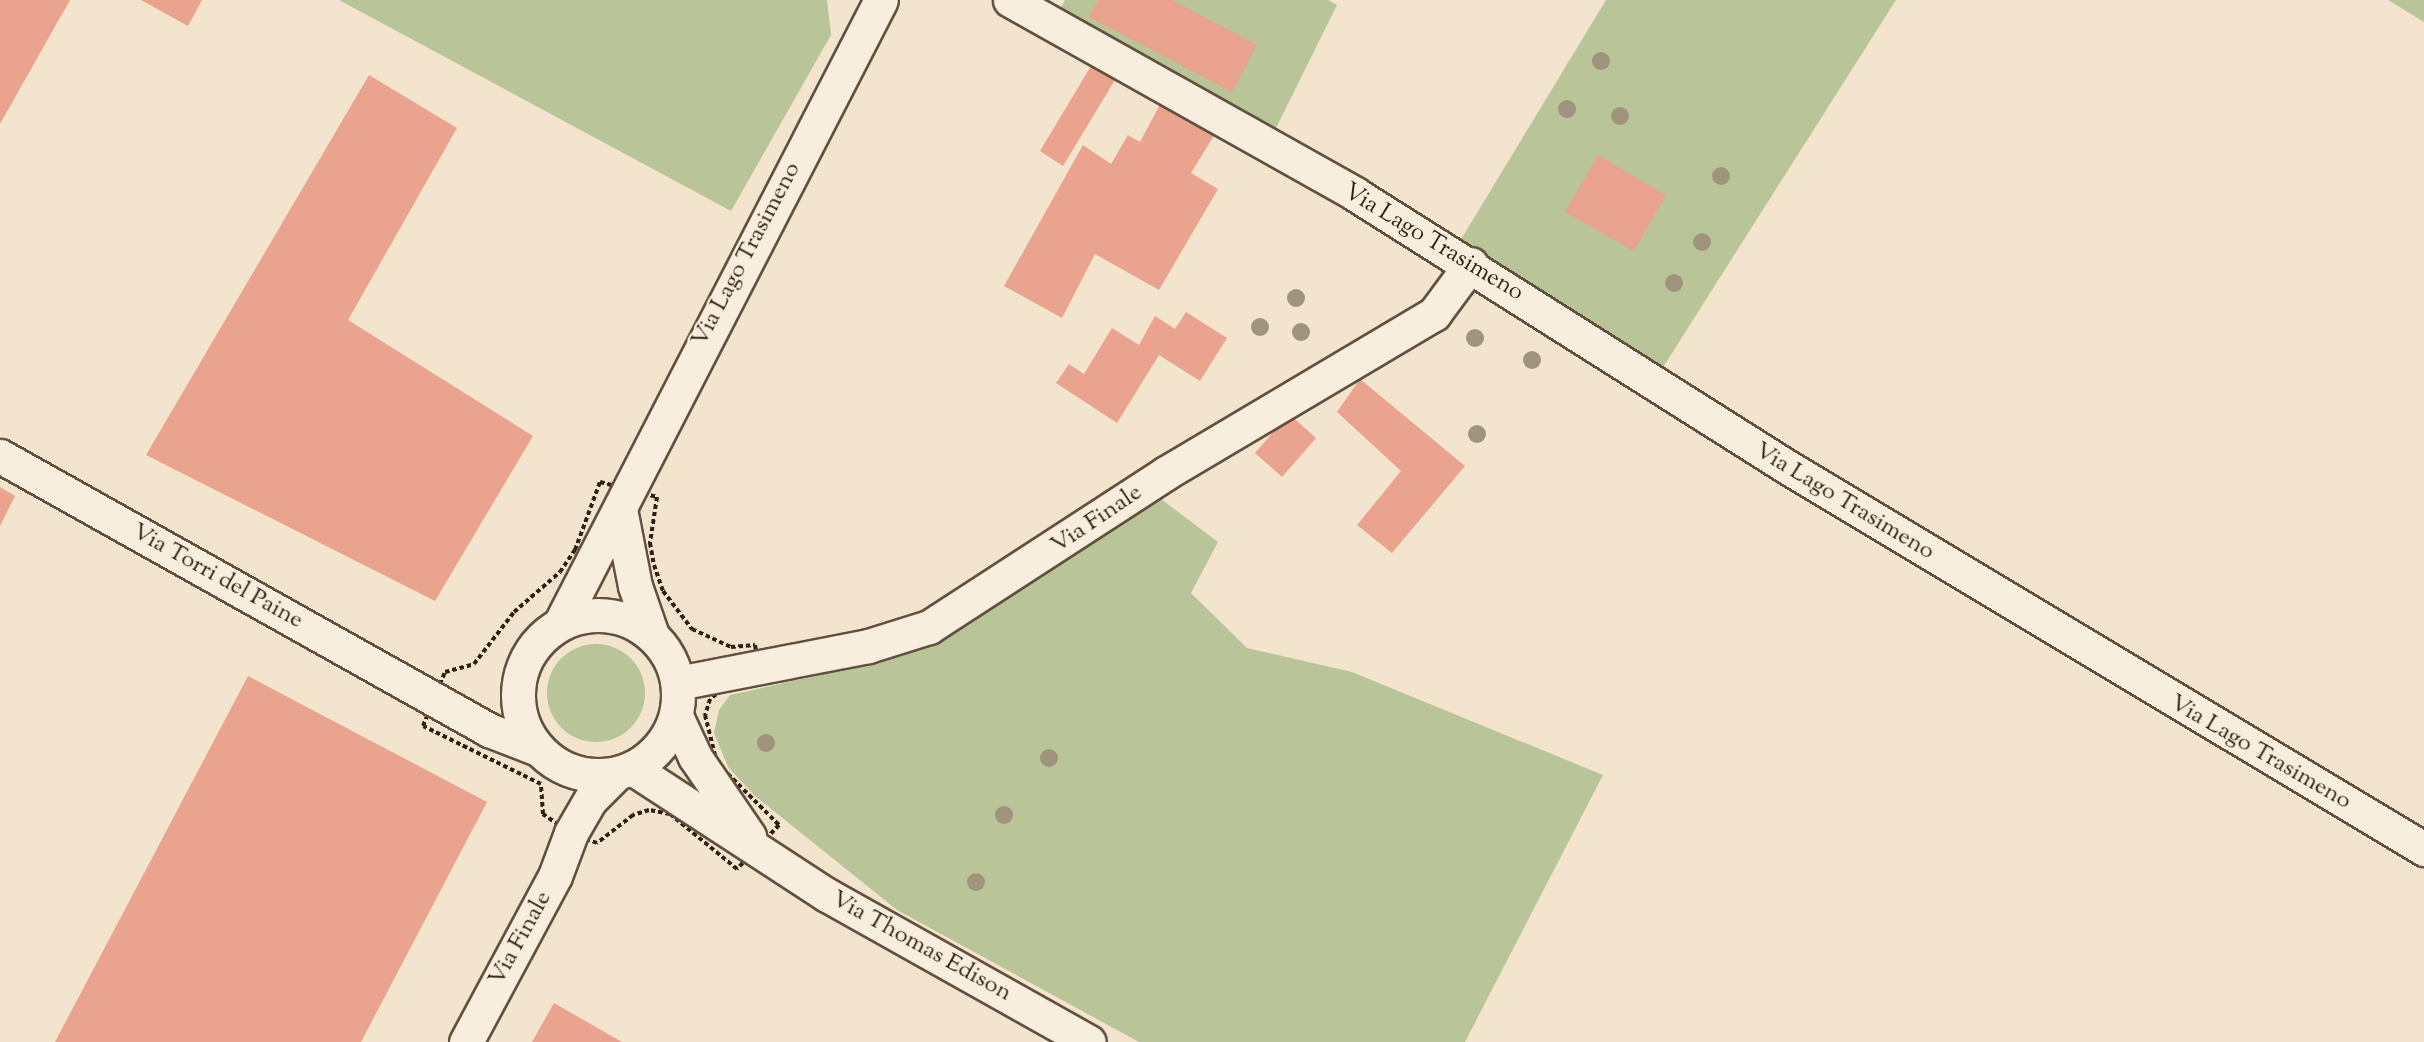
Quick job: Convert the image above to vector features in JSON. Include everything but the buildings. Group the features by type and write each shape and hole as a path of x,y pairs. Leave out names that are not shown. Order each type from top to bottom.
{"street":[{"name":"Via Lago Trasimeno","path":"561,622 881,0"},
{"name":"Via Lago Trasimeno","path":"1010,0 1270,145 1471,264 1819,487 2424,849"},
{"name":"Via Finale","path":"678,683 758,668 929,627 1175,467 1434,314 1471,264"},
{"name":"Via Torri del Paine","path":"0,456 434,699 547,757"},
{"path":"624,500 635,586 652,635 669,657 678,683 676,716 652,755 624,771 596,776 547,757 517,702 519,676 537,642 561,622 609,615 652,635"},
{"name":"Via Torri del Paine","path":"434,699 494,703 509,693 519,676"},
{"name":"Via Thomas Edison","path":"676,716 695,757 757,847"},
{"name":"Via Finale","path":"547,757 571,792 571,833"},
{"name":"Via Finale","path":"466,1042 555,876 571,833 591,799 624,771"},
{"name":"Via Thomas Edison","path":"624,771 757,847 827,895 1089,1042"}],"path":[{"path":"757,847 737,869 686,823 649,810 616,824 597,843 571,833 543,814 541,784 423,726 445,672 474,664 514,612 560,572 575,550 600,482 624,500 657,497 650,543 663,591 678,614 709,640 731,647 755,645 758,668"}],"green space":[{"path":"339,0 827,0 831,35 731,211"},
{"path":"1065,0 1328,0 1337,5 1275,130 1060,9"},
{"path":"1606,0 1896,0 1660,372 1460,241"},
{"path":"2388,0 2424,0 2424,22"},
{"path":"1157,496 1218,542 1191,593 1247,648 1352,672 1603,775 1465,1042 1139,1042 897,910 755,796 728,767 714,733 719,710 730,695 873,663 941,639"},
{"path":"596,644 615,648 631,658 641,674 645,693 641,712 631,728 615,738 596,742 577,738 561,728 551,712 547,693 551,674 561,658 577,648"}]}
